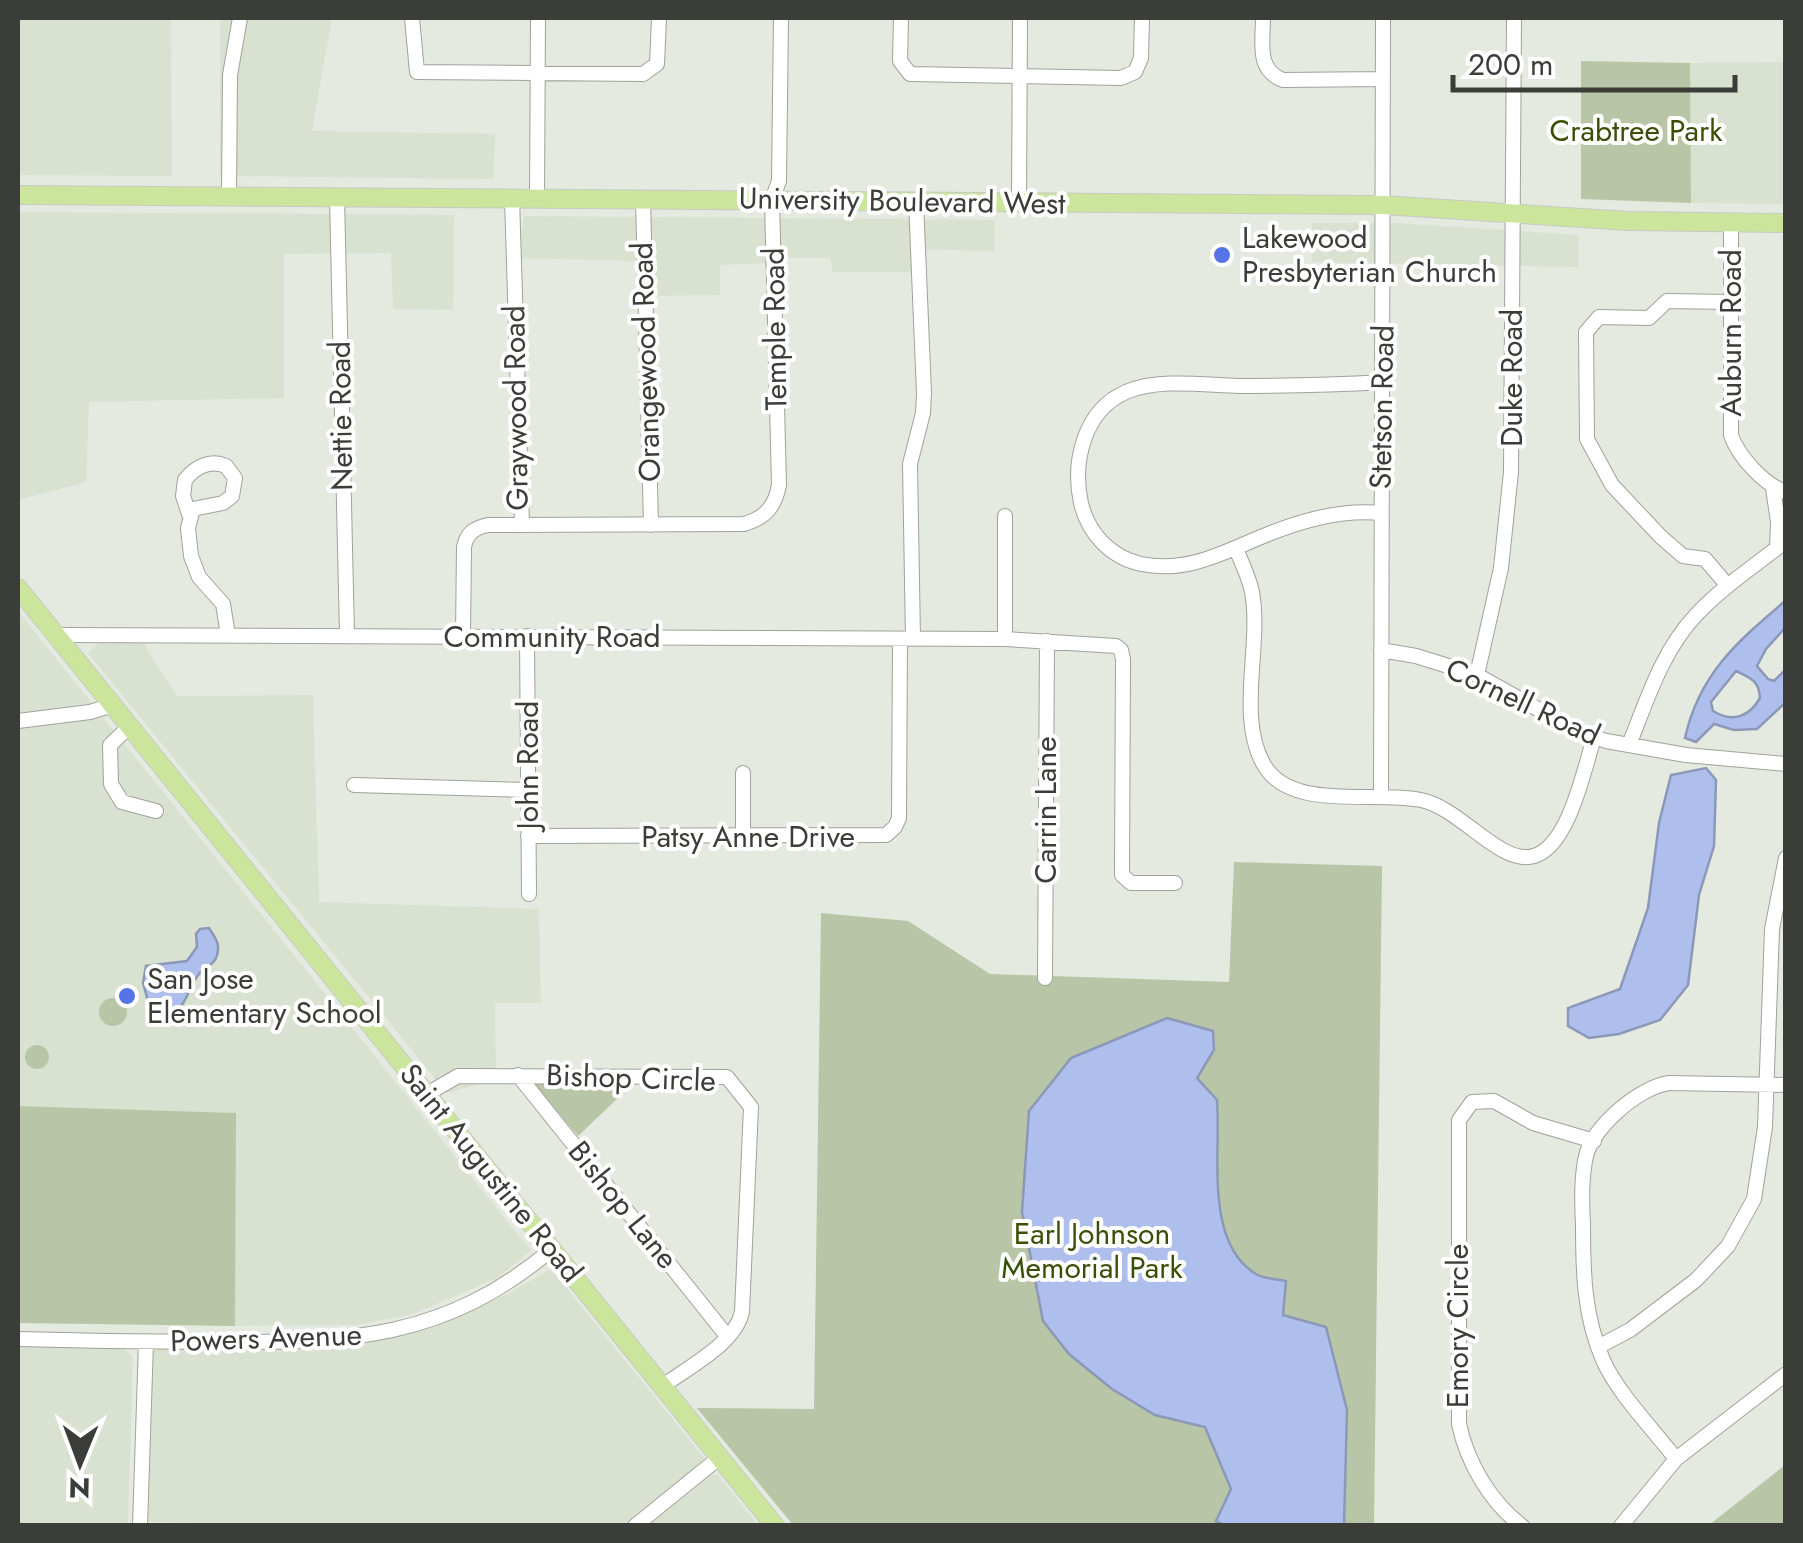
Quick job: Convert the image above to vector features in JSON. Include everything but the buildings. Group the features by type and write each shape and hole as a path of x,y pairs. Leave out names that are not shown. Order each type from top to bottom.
{"main road":[{"name":"University Boulevard West","path":"18,196 1383,205 1628,221 1786,223"},
{"name":"Saint Augustine Road","path":"18,588 775,1526"}],"street":[{"path":"229,196 230,75 240,18"},
{"path":"412,18 417,72 538,73 649,72 657,64 659,18"},
{"path":"537,198 538,18"},
{"name":"Temple Road","path":"651,525 744,524 764,516 780,485 772,200 779,181 781,18"},
{"path":"901,18 900,60 903,68 915,75 1121,78 1135,72 1142,58 1142,18"},
{"path":"1020,18 1020,202"},
{"path":"1263,18 1263,63 1273,76 1283,80 1384,80"},
{"name":"Stetson Road","path":"1381,796 1383,18"},
{"name":"Duke Road","path":"1477,675 1492,616 1510,497 1514,18"},
{"name":"Nettie Road","path":"337,197 348,635"},
{"name":"Graywood Road","path":"462,636 466,538 488,524 522,524 512,198"},
{"name":"Orangewood Road","path":"643,199 651,525"},
{"name":"Patsy Anne Drive","path":"528,836 879,837 896,826 910,464 924,393 916,201"},
{"name":"Auburn Road","path":"1731,222 1731,434 1739,450 1779,490 1781,544"},
{"path":"1728,586 1705,559 1683,556 1661,537 1612,485 1587,439 1585,385 1586,332 1598,317 1650,318 1667,301 1730,302"},
{"path":"1382,513 1352,512 1315,518 1266,534 1203,562 1145,565 1113,552 1093,532 1080,495 1082,443 1101,410 1127,392 1159,385 1312,386 1383,382"},
{"path":"189,514 188,542 194,568 223,604 228,635"},
{"path":"1005,516 1005,639"},
{"path":"522,524 651,525"},
{"path":"1629,746 1657,674 1676,641 1696,615 1781,544"},
{"path":"1236,549 1252,592 1253,737 1268,772 1282,785 1299,792 1381,796 1439,805 1504,852 1518,857 1537,856 1564,826 1594,738"},
{"name":"Community Road","path":"57,635 1005,639 1116,646 1121,650 1124,691 1122,876 1131,883 1176,882"},
{"name":"John Road","path":"527,636 529,894"},
{"name":"Carrin Lane","path":"1045,978 1047,641"},
{"name":"Cornell Road","path":"1381,650 1477,675 1594,738 1696,756 1786,764"},
{"path":"18,721 113,705"},
{"path":"130,726 110,746 111,784 122,802 156,811"},
{"path":"742,773 743,837"},
{"path":"354,785 529,790"},
{"path":"1598,1346 1630,1330 1696,1280 1738,1231 1754,1199 1766,1126 1770,957 1786,858"},
{"name":"Bishop Lane","path":"518,1075 728,1336"},
{"name":"Bishop Circle","path":"427,1094 458,1076 727,1077 750,1107 742,1312 739,1325 728,1336"},
{"path":"1676,1459 1619,1386 1605,1364 1590,1326 1584,1280 1583,1178 1587,1152 1628,1102 1652,1086 1786,1084"},
{"name":"Emory Circle","path":"1522,1526 1500,1504 1470,1462 1459,1424 1459,1120 1466,1108 1478,1100 1494,1101 1533,1122 1594,1141"},
{"name":"Powers Avenue","path":"18,1340 325,1341 411,1327 495,1290 552,1248"},
{"path":"663,1386 728,1336"},
{"path":"140,1526 146,1342"},
{"path":"1621,1526 1676,1459 1786,1374"},
{"path":"636,1526 720,1457"}],"shaded area":[{"path":"18,18 171,18 172,176 18,175"},
{"path":"220,18 332,18 312,131 495,134 493,179 220,176"},
{"path":"1785,62 1785,204 1691,203 1690,63"},
{"path":"18,212 454,215 453,310 393,309 391,253 284,254 284,398 89,402 86,482 18,500"},
{"path":"524,216 995,220 994,251 912,249 911,272 833,272 830,258 720,265 720,295 638,296 638,261 518,258"},
{"path":"1312,223 1394,223 1579,235 1578,267 1312,262"},
{"path":"18,611 531,1251 497,1278 410,1315 355,1325 235,1326 236,1113 18,1106"},
{"path":"141,640 177,696 313,695 319,902 539,909 541,1003 495,1003 496,1079 447,1093 88,653 99,643"},
{"path":"551,1269 704,1458 688,1477 643,1514 624,1525 149,1522 145,1515 153,1351 166,1347 340,1345 390,1338 507,1294"},
{"path":"18,1345 123,1348 133,1357 128,1525 18,1526"},
{"path":"717,1474 758,1525 649,1525 712,1475"}],"green space":[{"name":"Crabtree Park","path":"1581,61 1690,63 1691,203 1581,199"},
{"name":"Earl Johnson Memorial Park","path":"1234,862 1382,866 1374,1525 793,1525 697,1408 814,1409 821,913 908,921 990,974 1229,982"},
{"path":"113,998 123,1002 127,1012 123,1022 113,1026 103,1022 99,1012 103,1002"},
{"path":"37,1045 46,1048 46,1066 37,1069 28,1066 25,1057 28,1048"},
{"path":"532,1082 619,1082 620,1096 578,1136"},
{"path":"18,1106 236,1113 235,1326 18,1323"},
{"path":"1785,1465 1785,1525 1709,1525"}],"water":[{"path":"1785,601 1785,628 1757,666 1774,681 1785,670 1785,703 1757,729 1734,730 1714,724 1696,742 1685,738 1691,715 1710,677 1736,645","holes":["1736,671 1753,681 1760,698 1746,714 1720,715 1713,711 1711,702"]},
{"path":"1706,768 1716,780 1714,846 1699,895 1688,985 1660,1020 1619,1034 1589,1038 1568,1026 1568,1008 1620,989 1648,908 1659,823 1671,775"},
{"path":"209,928 218,944 217,955 195,979 184,1002 170,1013 148,1001 143,983 146,966 187,961 197,947 196,934"},
{"path":"1167,1018 1213,1031 1214,1050 1197,1078 1217,1100 1218,1195 1229,1241 1240,1260 1256,1274 1286,1281 1283,1315 1326,1327 1347,1410 1344,1525 1226,1526 1216,1521 1231,1489 1205,1427 1155,1415 1112,1389 1069,1354 1043,1321 1022,1212 1029,1111 1071,1058"}],"place":[{"name":"Lakewood Presbyterian Church","path":"1222,255"},
{"name":"San Jose Elementary School","path":"127,996"}]}
